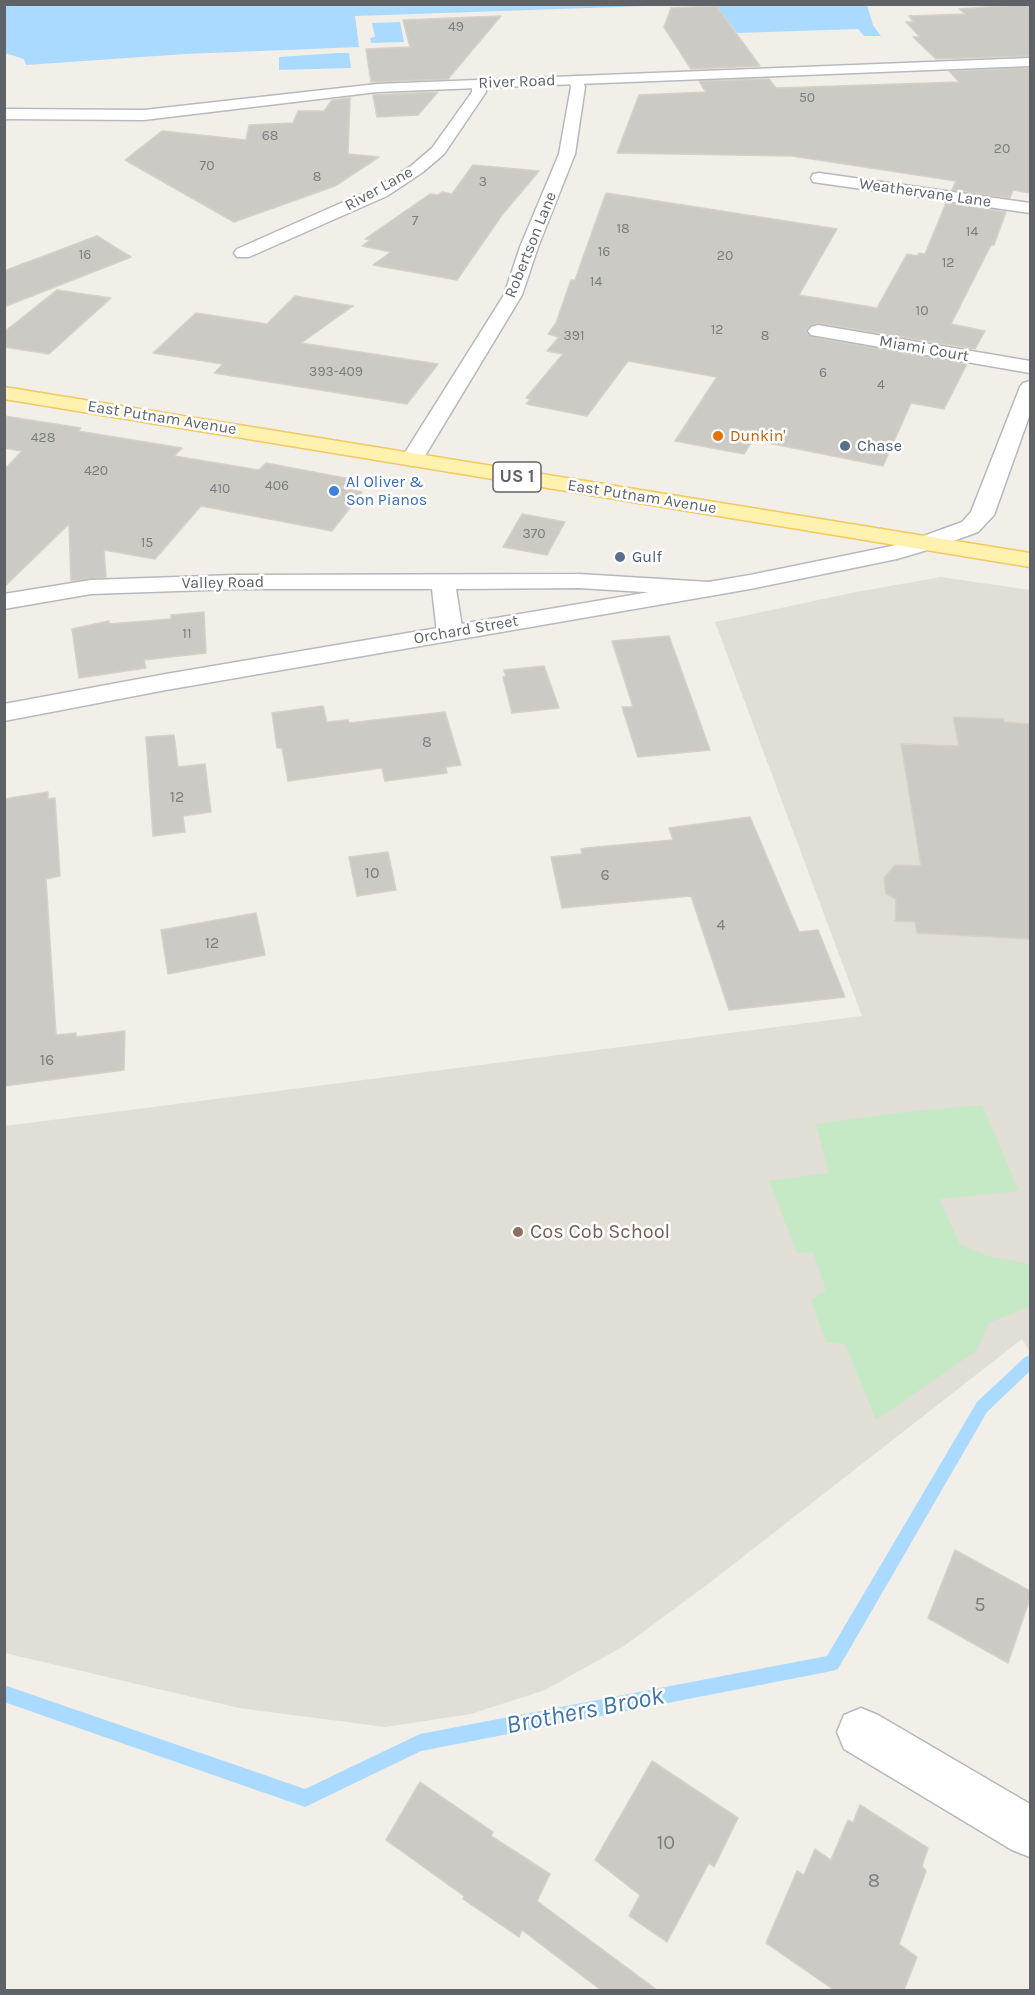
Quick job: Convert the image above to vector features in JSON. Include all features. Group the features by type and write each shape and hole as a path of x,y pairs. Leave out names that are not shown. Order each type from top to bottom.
{"main road":[{"name":"East Putnam Avenue","path":"4,393 1030,560"}],"street":[{"name":"River Road","path":"4,114 89,116 173,113 345,91 479,83 1030,62"},
{"name":"Robertson Lane","path":"412,459 513,295 529,247 567,154 578,87 576,80"},
{"name":"River Lane","path":"243,253 381,192 417,169 438,151 479,92 479,83"},
{"name":"Weathervane Lane","path":"819,178 1030,208"},
{"name":"Miami Court","path":"818,331 1030,367"},
{"name":"Orchard Street","path":"4,713 166,682 815,570 927,543 970,527 982,515 1030,387"},
{"name":"Valley Road","path":"4,602 91,587 235,582 579,581 709,589"},
{"path":"443,582 450,633"},
{"path":"861,1732 1030,1832"}],"shaded area":[{"name":"Cos Cob School","path":"941,577 1030,590 1030,1352 1022,1339 712,1581 624,1646 545,1690 471,1714 385,1727 239,1708 5,1653 5,1126 862,1016 715,622 856,592"}],"green space":[{"path":"982,1105 1019,1191 939,1199 960,1244 987,1256 1030,1264 1030,1306 989,1323 976,1351 876,1420 845,1344 826,1342 811,1300 826,1290 813,1252 797,1253 769,1181 829,1173 816,1124 905,1112"}],"water":[{"path":"4,5 676,5 355,16 359,47 185,54 26,65 24,59 5,53"},
{"path":"715,5 867,5 873,25 881,36 864,36 858,29 737,33"},
{"path":"400,22 404,42 371,43 370,38 375,37 372,23"},
{"path":"349,53 351,68 279,70 279,57"}],"building":[{"path":"1030,4 1030,56 936,59 913,37 920,37 906,22 914,22 909,16 966,14 959,9"},
{"path":"716,6 760,66 691,69 664,27 671,8"},
{"path":"501,16 448,79 371,82 366,49 410,47 403,20"},
{"path":"1030,68 1030,193 1013,190 1010,198 952,190 956,181 792,156 617,153 639,95 706,92 699,81 769,79 776,88 959,82 949,71"},
{"path":"438,92 418,115 377,117 373,95"},
{"path":"350,98 348,154 379,157 335,186 234,222 125,160 162,131 246,140 249,125 293,123 298,111 324,111 332,100"},
{"path":"473,165 539,171 502,215 457,280 373,265 391,252 362,246 370,240 365,239 430,194 438,195 442,192 452,194"},
{"path":"606,193 837,229 799,295 877,308 907,254 917,256 919,253 925,254 946,203 1006,212 994,245 991,245 951,324 985,331 975,349 818,323 809,326 806,331 811,337 967,364 944,409 911,403 883,466 753,440 744,454 675,441 717,377 628,361 587,416 526,404 531,399 526,398 563,354 547,351 559,337 548,334 556,323 571,280 575,280"},
{"path":"97,236 131,257 4,307 4,271"},
{"path":"57,290 111,298 49,354 4,347 4,332"},
{"path":"295,296 353,306 301,343 438,364 407,404 214,373 223,364 153,353 196,313 267,324"},
{"path":"4,416 81,428 78,431 182,448 174,456 259,470 266,463 350,479 342,488 362,492 332,531 201,506 155,559 104,550 106,577 71,581 69,524 4,587 4,470 22,451 4,448"},
{"path":"522,514 565,522 547,555 503,547"},
{"path":"204,612 206,653 144,660 146,668 79,678 72,629 109,621 109,624 171,619 171,615"},
{"path":"669,636 710,750 638,757 622,707 633,707 612,641"},
{"path":"544,666 559,708 512,713 503,677 506,677 504,670"},
{"path":"323,706 327,722 348,720 349,723 445,712 461,765 446,767 447,773 385,781 382,768 288,781 282,748 277,748 272,713"},
{"path":"953,717 1003,719 1004,722 1030,724 1030,939 917,933 915,922 895,921 896,899 886,894 884,878 895,865 921,866 901,744 959,746"},
{"path":"174,735 178,767 205,764 211,812 183,816 185,832 153,836 146,737"},
{"path":"48,792 48,799 55,798 60,876 46,879 56,1035 76,1033 76,1037 125,1031 124,1070 4,1086 4,799"},
{"path":"750,817 799,932 818,930 845,997 729,1010 691,896 562,908 551,857 582,854 581,849 586,848 673,840 669,828"},
{"path":"388,852 396,890 357,896 349,857"},
{"path":"256,913 265,955 168,974 161,930"},
{"path":"955,1550 1030,1591 1030,1598 1008,1663 928,1618"},
{"path":"652,1761 738,1818 714,1867 709,1863 667,1942 629,1916 640,1895 595,1860"},
{"path":"420,1782 493,1832 491,1836 550,1874 537,1901 657,1990 601,1990 522,1930 519,1937 463,1899 464,1896 386,1840"},
{"path":"860,1805 928,1848 922,1866 926,1871 899,1944 917,1957 904,1990 834,1990 766,1943 797,1871 804,1875 815,1849 831,1860 848,1820 853,1823"}],"waterway":[{"name":"Brothers Brook","path":"4,1693 305,1798 420,1743 832,1663 982,1407 1030,1362"}],"place":[{"name":"Dunkin'","path":"718,436"},
{"name":"Chase","path":"845,446"},
{"name":"Al Oliver & Son Pianos","path":"334,491"},
{"name":"Gulf","path":"620,557"},
{"name":"Cos Cob School","path":"518,1232"}]}
